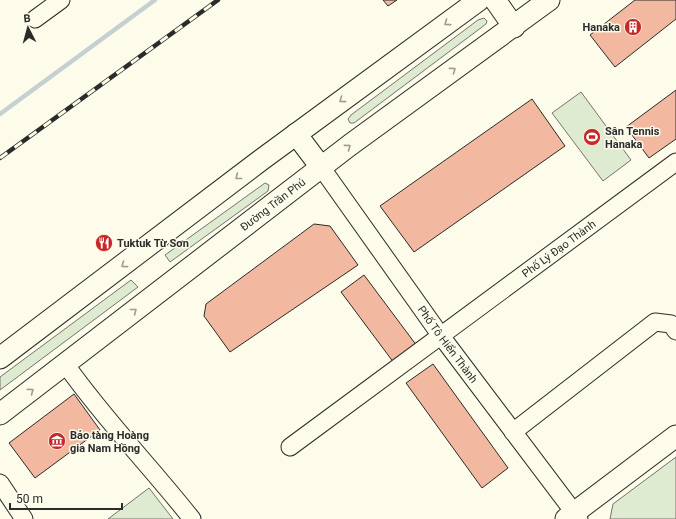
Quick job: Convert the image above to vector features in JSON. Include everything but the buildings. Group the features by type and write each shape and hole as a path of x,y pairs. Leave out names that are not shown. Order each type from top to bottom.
{"main road":[{"path":"0,358 296,134 482,0 514,27"},
{"name":"Đường Trần Phú","path":"0,414 66,365 321,167 550,0"},
{"path":"296,134 321,167"},
{"path":"573,517 676,436"}],"street":[{"path":"35,19 61,0"},
{"name":"Phố Lý Đạo Thành","path":"290,447 676,162"},
{"name":"Phố Tô Hiến Thành","path":"321,167 441,336 513,432 573,517"},
{"path":"513,432 655,322 671,324 676,331"},
{"path":"66,365 109,420 153,470 192,519"},
{"path":"0,483 24,519"}],"green space":[{"path":"484,18 487,21 486,24 354,123 350,123 348,119 351,115 478,20"},
{"name":"Sân Tennis Hanaka","path":"581,92 631,160 603,181 552,113"},
{"path":"265,183 269,185 268,191 170,262 165,255"},
{"path":"131,280 138,287 0,390 0,377"},
{"path":"676,457 676,519 610,519 613,504"},
{"path":"149,488 173,519 108,519"}],"waterway":[{"path":"0,114 155,0"}],"railway":[{"path":"0,158 218,0"}],"place":[{"name":"Hanaka","path":"633,27"},
{"name":"Sân Tennis Hanaka","path":"592,137"},
{"name":"Tuktuk Từ Sơn","path":"104,243"},
{"name":"Bảo tàng Hoàng gia Nam Hồng","path":"57,441"}]}
